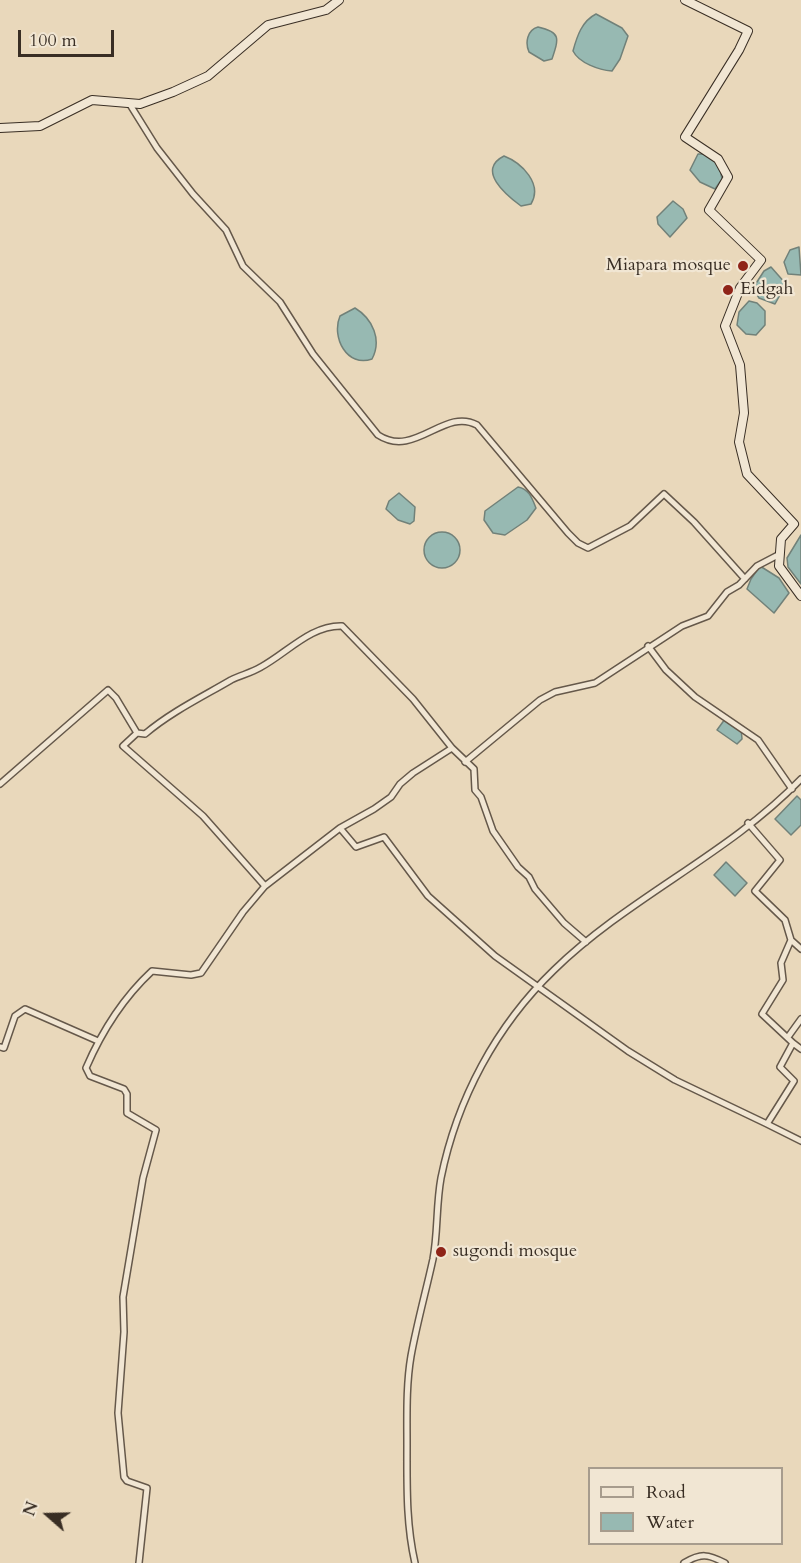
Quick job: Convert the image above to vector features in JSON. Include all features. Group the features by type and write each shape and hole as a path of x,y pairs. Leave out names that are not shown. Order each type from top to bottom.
{"street":[{"path":"0,128 40,126 92,100 141,104 208,76 268,26 326,10 339,0"},
{"path":"685,0 748,31 740,50 685,136 718,159 728,177 708,210 761,260 740,288 725,326 740,364 744,413 739,442 747,474 794,524 781,539 778,566 801,596"},
{"path":"129,103 157,148 193,194 226,230 243,266 280,302 313,354 378,435 388,441 402,440 430,434 448,422 466,419 472,422 506,456 568,533 578,543 588,548 630,526 664,494 694,522 745,579"},
{"path":"465,762 540,700 555,692 596,683 681,626 708,616 727,592 745,579 757,566 780,554"},
{"path":"137,733 145,734 167,716 232,680 260,668 300,641 329,626 342,626 413,699 452,748 474,769 475,790 481,797 493,831 518,867 529,877 535,889 564,922 586,942"},
{"path":"648,646 666,670 695,697 758,740 792,789"},
{"path":"0,784 108,690 116,698 137,733"},
{"path":"137,733 123,746 203,816 265,886"},
{"path":"139,1563 147,1488 127,1481 124,1477 118,1413 126,1268 143,1178 156,1130 127,1113 127,1094 124,1089 99,1081 87,1073 98,1041 112,1022 120,1005 152,971 191,975 201,973 243,912 265,886 340,828 392,797 400,784 413,773 452,748"},
{"path":"415,1563 409,1538 407,1401 411,1358 434,1255 441,1180 455,1122 473,1082 509,1021 539,986 586,942 615,917 714,851 792,789 801,779"},
{"path":"748,823 780,860 756,892 785,920 791,940 801,949"},
{"path":"340,828 356,848 384,837 436,903 495,956 628,1051 675,1080 801,1141"},
{"path":"791,940 781,963 783,980 762,1012 767,1020 801,1049"},
{"path":"0,1047 3,1048 15,1016 25,1009 98,1041"},
{"path":"788,1037 801,1019"},
{"path":"766,1124 793,1084 794,1080 780,1067 793,1043"},
{"path":"684,1563 698,1555 708,1554 726,1563"}],"water":[{"path":"596,14 622,28 628,36 620,59 612,71 590,65 573,51 584,25"},
{"path":"538,27 551,31 556,37 552,59 544,61 529,52 528,37 531,31"},
{"path":"698,154 704,154 719,164 722,179 715,189 700,182 690,170"},
{"path":"504,156 518,164 529,175 534,189 531,204 521,206 496,182 493,168 496,162"},
{"path":"673,201 683,209 687,218 670,237 658,224 657,217"},
{"path":"799,247 801,275 788,274 784,262 790,250"},
{"path":"771,267 786,284 775,304 759,298 753,288 764,271"},
{"path":"749,301 757,303 765,311 765,325 756,335 746,334 737,325 739,312"},
{"path":"355,308 367,318 374,330 376,345 372,359 363,361 355,359 343,349 340,341 338,324 340,316"},
{"path":"518,487 527,492 536,508 527,520 505,535 493,533 484,520 485,511"},
{"path":"399,493 415,507 414,521 410,524 398,520 386,509 389,501"},
{"path":"442,532 455,537 460,550 455,563 442,568 429,563 424,550 429,537"},
{"path":"801,535 801,584 788,567 787,558"},
{"path":"760,566 779,578 789,593 774,613 747,589"},
{"path":"725,719 741,728 742,739 737,744 717,730"},
{"path":"797,796 801,800 801,825 791,835 775,819"},
{"path":"726,862 747,883 735,896 714,875"}],"place":[{"name":"Miapara mosque","path":"743,266"},
{"name":"Eidgah","path":"728,290"},
{"name":"sugondi mosque","path":"441,1252"}]}
